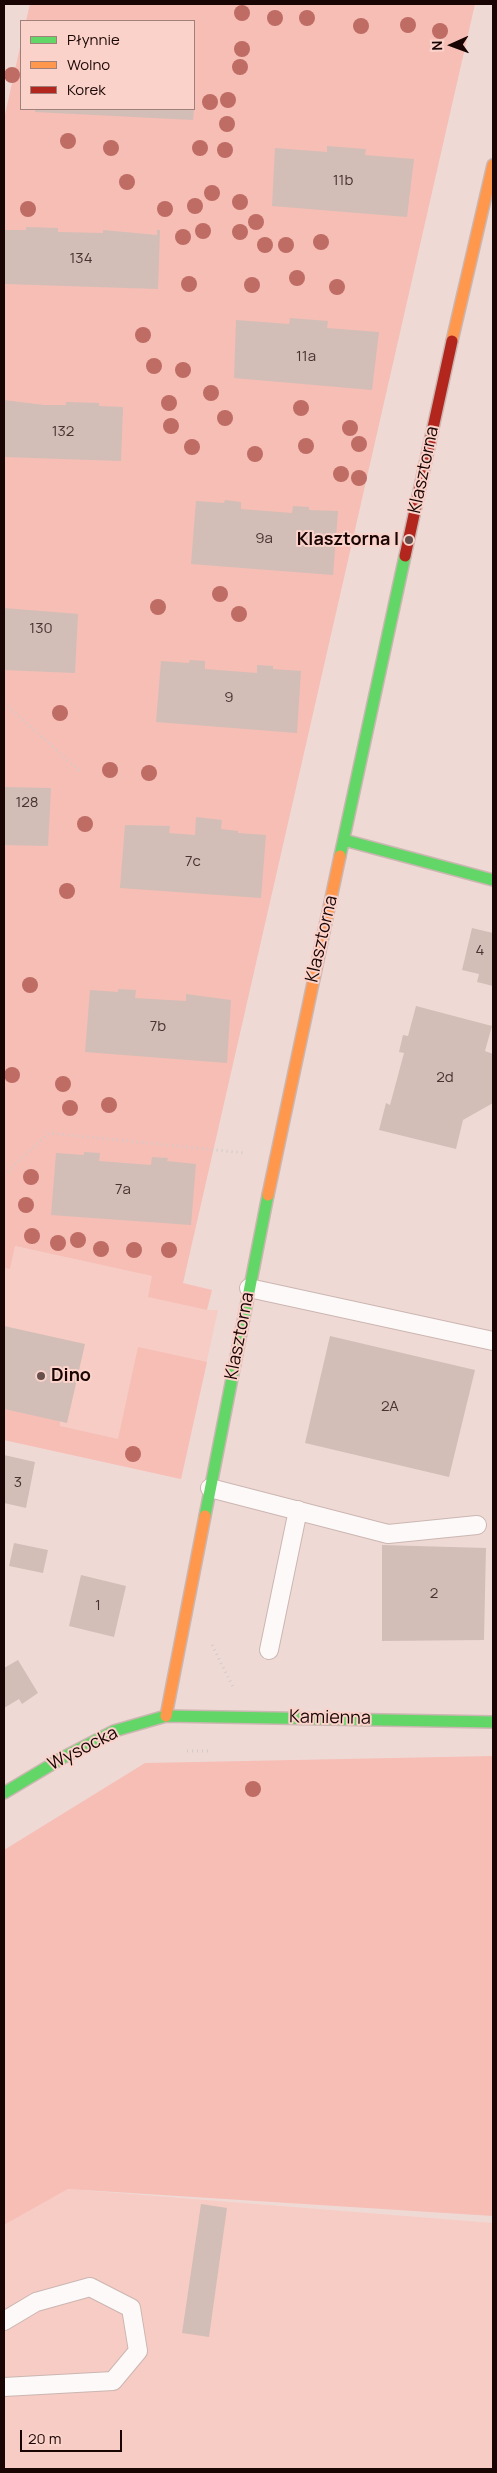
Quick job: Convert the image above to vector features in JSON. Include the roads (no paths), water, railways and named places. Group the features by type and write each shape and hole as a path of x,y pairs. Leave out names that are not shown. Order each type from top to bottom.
{"street":[{"name":"Klasztorna","path":"166,1716 275,1158 476,232 493,165"},
{"path":"344,840 493,880"},
{"name":"Kamienna","path":"166,1716 493,1722"},
{"name":"Wysocka","path":"4,1793 64,1757 114,1731 166,1716"}],"lane":[{"path":"250,1288 493,1341"},
{"path":"210,1488 388,1534 477,1526"},
{"path":"269,1650 298,1510"},
{"path":"4,2321 36,2302 90,2287 131,2308 138,2351 113,2381 4,2386"}],"place":[{"name":"Klasztorna I","path":"409,540"},
{"name":"Dino","path":"41,1376"}]}
